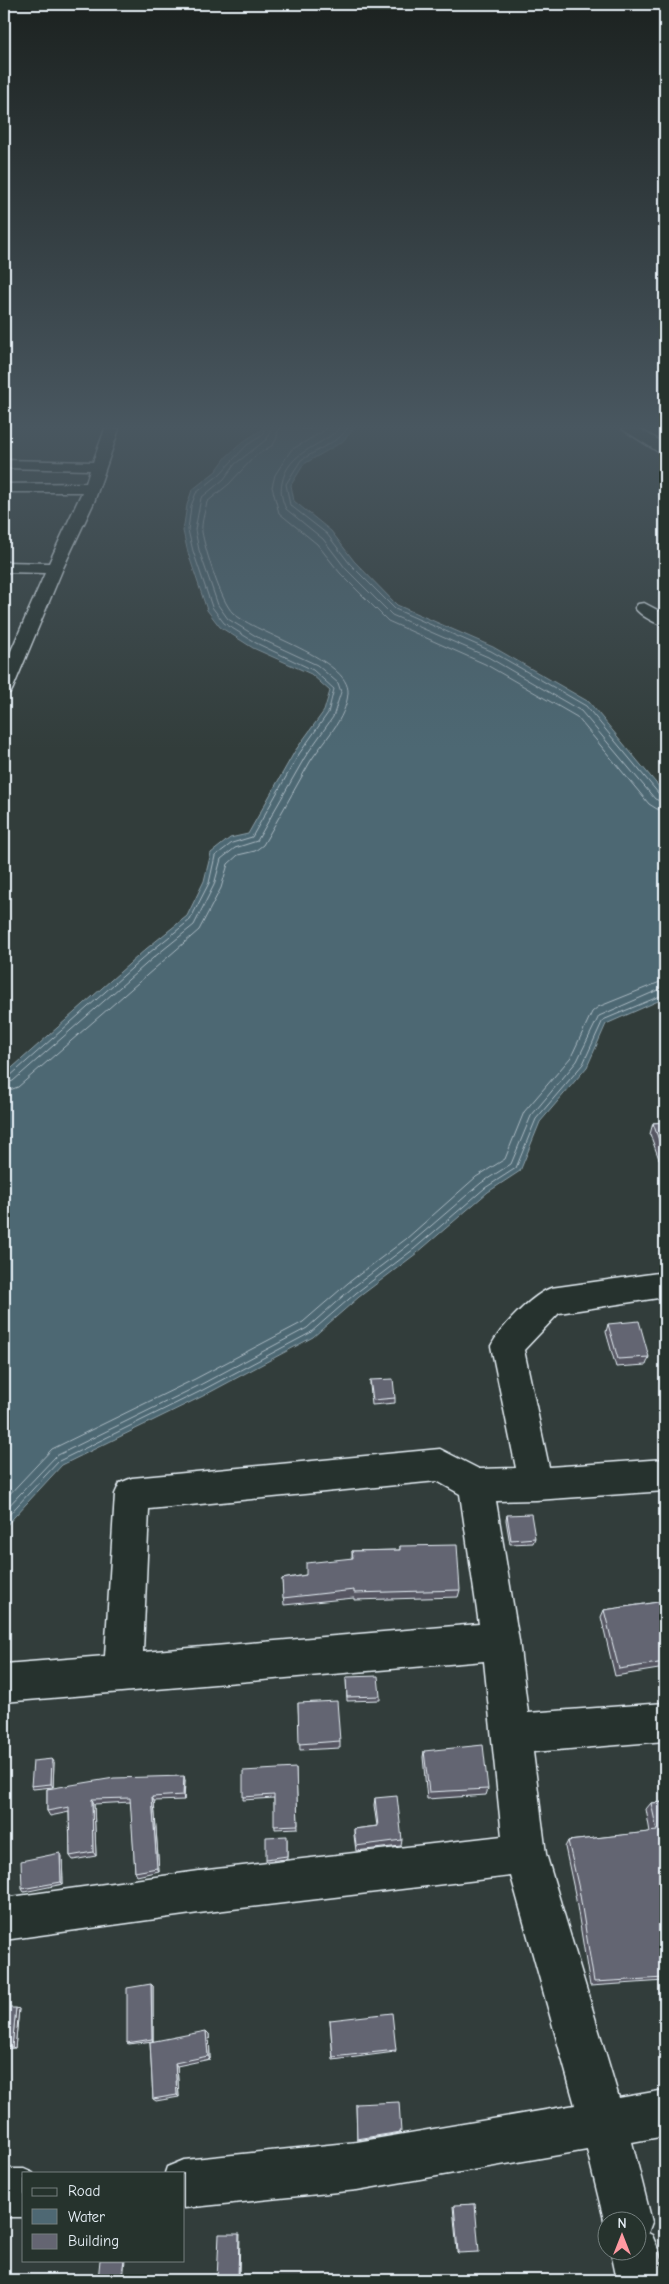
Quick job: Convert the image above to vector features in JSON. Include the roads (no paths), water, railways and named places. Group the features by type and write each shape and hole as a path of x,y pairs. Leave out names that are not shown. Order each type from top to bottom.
{"street":[{"path":"4,688 8,666 69,536"},
{"path":"4,567 55,568"},
{"path":"644,608 665,621"},
{"path":"536,1484 507,1346 551,1301 665,1285"},
{"path":"123,1674 132,1494 440,1466 476,1485 536,1484 665,1475"},
{"path":"476,1485 500,1641 525,1854 604,2125 626,2212"},
{"path":"4,1683 500,1641"},
{"path":"510,1734 665,1722"},
{"path":"4,1919 198,1892 525,1854"},
{"path":"185,2184 357,2166 665,2113"},
{"path":"4,2193 22,2193"},
{"path":"638,2262 642,2280"}],"water":[{"path":"184,536 335,536 354,561 397,605 493,647 589,702 665,794 665,998 606,1024 587,1067 540,1122 520,1171 488,1192 417,1253 359,1297 313,1337 203,1396 62,1465 4,1528 4,1075 146,949 187,916 204,881 211,853 230,838 248,834 295,751 324,711 330,691 311,674 253,648 220,627 207,610"}]}
